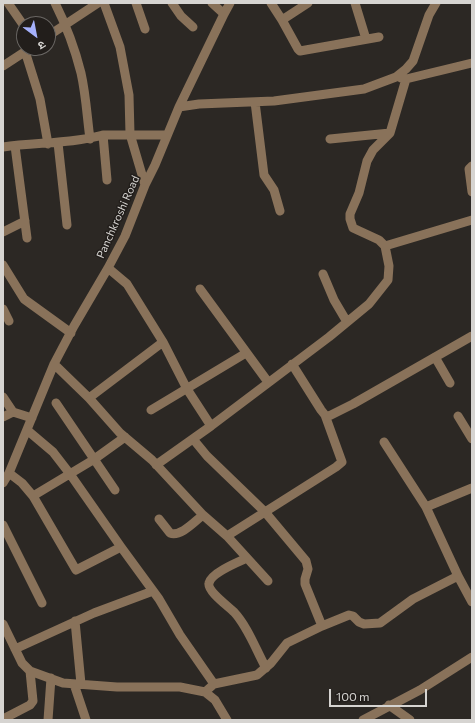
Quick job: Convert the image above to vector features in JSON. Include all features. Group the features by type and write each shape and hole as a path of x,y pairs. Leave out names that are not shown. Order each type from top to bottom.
{"street":[{"path":"8,3 17,16"},
{"path":"55,3 66,25 80,72 84,88 90,138"},
{"path":"56,31 98,3"},
{"path":"104,3 120,47 129,95 130,134 145,185"},
{"path":"136,3 145,29"},
{"path":"172,3 180,16 193,27"},
{"path":"212,3 224,14"},
{"name":"Panchkroshi Road","path":"3,482 9,473 54,364 125,236 145,185 179,107 230,3"},
{"path":"271,3 300,51 379,37"},
{"path":"282,20 308,3"},
{"path":"354,3 366,39"},
{"path":"179,107 200,104 274,101 364,89 396,78 413,61 428,15 436,3"},
{"path":"3,66 19,56"},
{"path":"29,56 40,99 48,144"},
{"path":"396,78 406,79 472,63"},
{"path":"156,465 211,426 347,322 369,304 388,280 389,266 385,246 379,240 353,228 350,220 350,214 359,193 367,161 373,150 390,133 406,79"},
{"path":"255,102 264,175 274,190 280,211"},
{"path":"330,139 390,133"},
{"path":"3,145 15,146 58,143 103,135 167,135"},
{"path":"103,135 107,180"},
{"path":"58,143 67,225"},
{"path":"15,146 27,238"},
{"path":"472,166 469,169 472,192"},
{"path":"385,246 472,220"},
{"path":"3,232 25,221"},
{"path":"3,265 24,299 71,333"},
{"path":"108,268 127,284 163,342 187,388 211,426"},
{"path":"323,274 334,300 347,322"},
{"path":"200,289 268,382"},
{"path":"3,309 9,321"},
{"path":"326,415 332,415 472,336"},
{"path":"89,398 163,342"},
{"path":"151,410 246,353"},
{"path":"434,357 450,383"},
{"path":"54,364 89,398 125,437 156,465 203,515 227,536 268,581"},
{"path":"227,536 342,462 326,415 321,410 292,364"},
{"path":"3,397 13,412 32,418"},
{"path":"56,403 93,460 115,490"},
{"path":"3,418 13,412"},
{"path":"458,416 472,439"},
{"path":"27,430 54,452 120,547 160,599 180,635 214,684"},
{"path":"33,496 93,460 125,437"},
{"path":"192,439 207,456 265,512 308,565 305,584 322,626"},
{"path":"384,442 426,507 458,576 472,602"},
{"path":"9,473 22,483 33,496 76,570 120,547"},
{"path":"426,507 472,488"},
{"path":"160,519 172,534 181,532 203,515"},
{"path":"3,525 42,604"},
{"path":"247,558 216,574 210,579 208,584 210,590 235,614 242,623 266,668"},
{"path":"205,692 214,684 257,676 278,656 287,643 322,626 349,615 353,616 359,622 364,624 380,623 413,599 458,576"},
{"path":"15,649 94,613 153,591"},
{"path":"75,622 78,684 86,720"},
{"path":"3,624 22,663 30,671 63,683 117,687 180,687 205,692 215,700 227,720"},
{"path":"363,720 420,690 472,657"},
{"path":"3,719 30,705 33,701 30,671"},
{"path":"48,720 52,678"},
{"path":"33,698 50,694"},
{"path":"389,705 410,720"}]}
